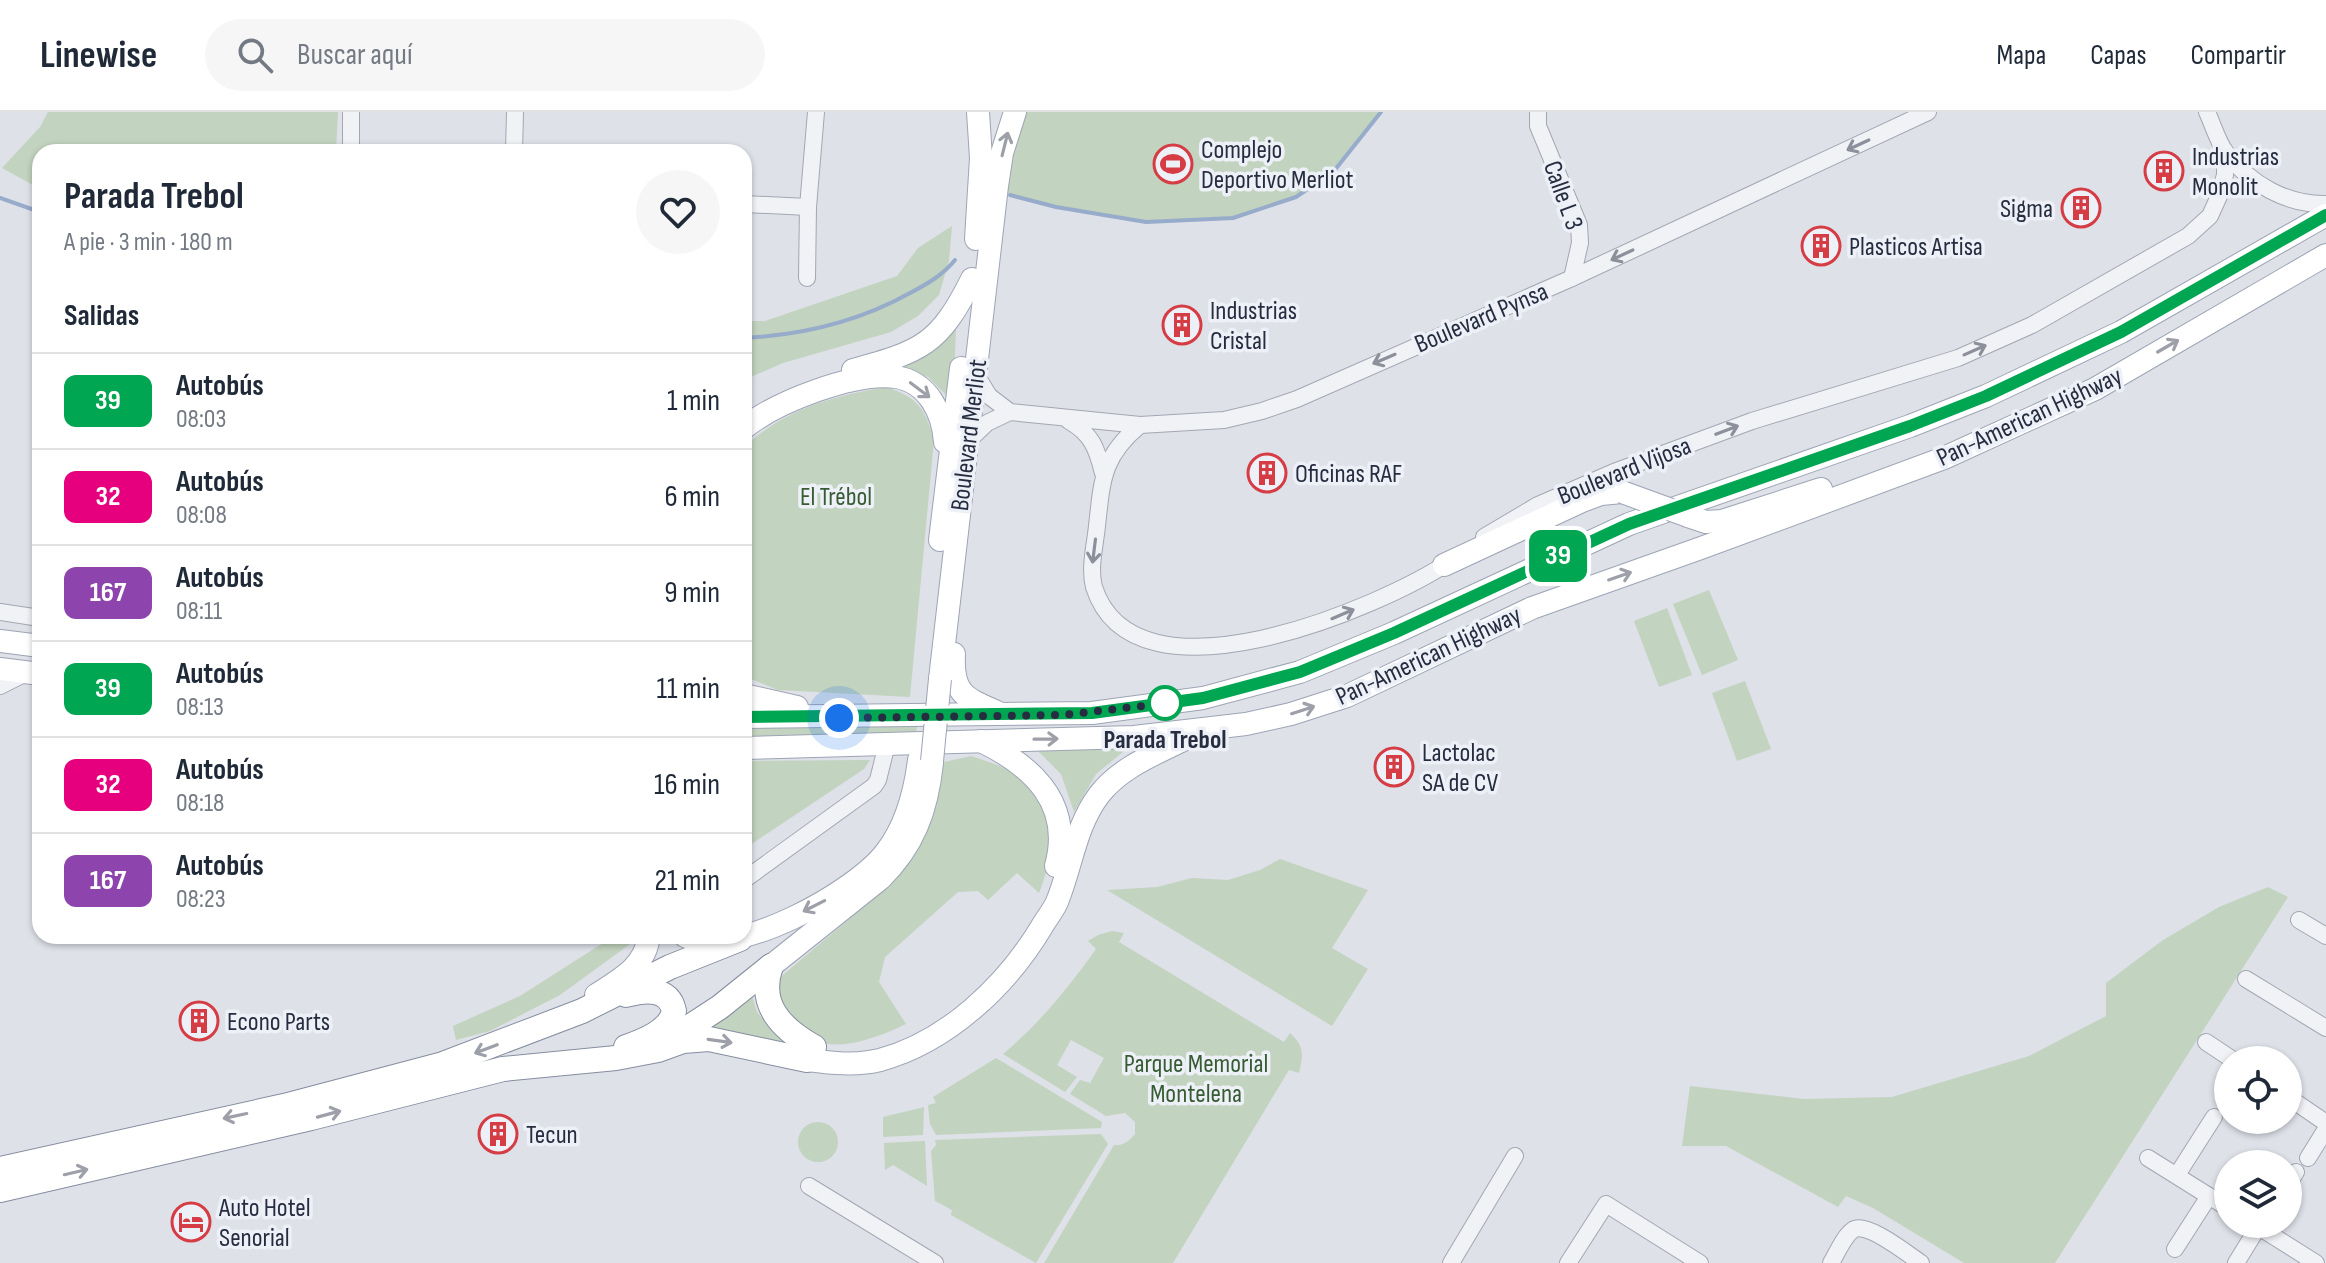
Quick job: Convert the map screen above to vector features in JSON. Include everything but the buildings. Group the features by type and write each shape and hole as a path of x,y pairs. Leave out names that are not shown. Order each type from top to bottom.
{"highway":[{"path":"582,1011 670,967 728,944"},
{"path":"771,966 766,986 770,1008 790,1032 822,1056"},
{"path":"616,1058 652,1047 682,1033 771,966"},
{"path":"0,1169 284,1106 389,1079 481,1051 559,1019 645,991 669,998 674,1011 669,1023 637,1043 569,1063"},
{"path":"0,1190 311,1118 482,1072 616,1058 658,1050 683,1041 709,1039 822,1056"}],"main road":[{"name":"Boulevard Merliot","path":"926,760 947,475 972,279 980,183 978,112"},
{"name":"Boulevard Merliot","path":"934,680 967,442 997,186 1002,153 1015,112"},
{"name":"Pan-American Highway","path":"752,717 1092,713 1203,698 1300,672 1394,633 1629,524 1910,426 1986,396 2121,332 2326,215"},
{"name":"Pan-American Highway","path":"752,748 1134,737 1201,730 1291,714 1347,696 1532,608 1944,458 2095,389 2326,255"},
{"path":"752,407 775,394 808,382 911,353 944,327 972,279"},
{"path":"752,423 784,402 806,395 862,380 896,377 922,390 941,414 947,475"},
{"path":"967,442 971,462 953,669 961,693 1006,715"},
{"path":"1444,565 1601,494 1622,492 1706,522 1722,521 1869,475 1944,458"},
{"path":"0,641 32,645"},
{"path":"0,669 32,674"},
{"path":"752,697 865,718"},
{"path":"822,1056 878,1061 935,1035 980,1002 1001,983 1030,947 1057,902 1069,833 1092,804 1113,780 1127,770 1201,730"},
{"path":"980,741 1033,775 1069,833"},
{"path":"752,934 808,910 871,869 887,851 908,811 926,760"},
{"path":"771,966 897,863 911,842 924,812 926,760"},
{"path":"559,1019 638,965 648,944"}],"street":[{"path":"351,112 351,144"},
{"path":"514,144 515,112"},
{"path":"807,278 808,207 816,112"},
{"name":"Calle L 3","path":"1538,112 1538,126 1579,225 1580,243 1572,278"},
{"name":"Boulevard Pynsa","path":"1010,412 1140,425 1224,420 1262,411 1297,399 1572,278 1928,112"},
{"path":"2207,112 2225,151 2250,177 2278,195 2306,203 2326,204"},
{"name":"Boulevard Vijosa","path":"1064,418 1092,438 1103,473 1092,570 1094,587 1114,620 1134,636 1148,642 1213,648 1319,624 1413,582 1538,505 1602,477 1752,421 1958,358 2032,325 2188,236 2210,216 2219,196 2225,175 2225,151"},
{"path":"752,204 808,207"},
{"path":"967,442 987,423 1010,412 989,396 975,373"},
{"name":"Boulevard Vijosa","path":"1103,473 1127,436 1140,425"},
{"path":"0,612 32,617"},
{"path":"0,686 32,674"},
{"path":"752,874 874,786 887,744"},
{"path":"2299,920 2326,936"},
{"path":"2246,979 2326,1028"},
{"path":"2206,1042 2214,1047"},
{"path":"2302,1107 2326,1123"},
{"path":"2177,1175 2214,1117"},
{"path":"2308,1158 2326,1129"},
{"path":"1451,1263 1515,1156"},
{"path":"2148,1158 2214,1199"},
{"path":"809,1186 935,1263"},
{"path":"2175,1249 2209,1196"},
{"path":"1569,1263 1606,1204 1700,1263"},
{"path":"1831,1263 1852,1230 1860,1226 1870,1229 1919,1262"},
{"path":"2236,1263 2250,1238"},
{"path":"2278,1238 2316,1263"}],"green space":[{"path":"48,112 338,112 336,144 32,144 32,185 2,168 40,127"},
{"name":"Complejo Deportivo Merliot","path":"1027,112 1381,112 1334,171 1296,197 1233,218 1146,222 1056,207 1010,195 1004,189 1008,157"},
{"path":"952,226 949,261 939,295 918,316 891,332 783,363 752,377 752,321 765,321 897,276 918,248"},
{"path":"956,329 953,402 928,377 900,366 931,349"},
{"name":"El Trébol","path":"886,387 906,395 923,412 934,440 910,697 778,690 752,679 752,440 793,414 846,395"},
{"path":"1709,590 1738,660 1702,675 1673,604"},
{"path":"1667,608 1692,675 1659,687 1634,621"},
{"path":"1745,681 1771,749 1737,761 1712,693"},
{"path":"752,724 917,724 916,736 752,737"},
{"path":"1134,743 1096,774 1074,812 1061,774 1034,747"},
{"path":"971,756 1023,778 1045,808 1051,849 1039,893 1017,873 988,900 978,891 958,892 885,957 879,982 906,1024 849,1044 815,1040 783,1009 778,979 879,894 905,864 940,763"},
{"path":"870,760 864,769 752,844 752,761"},
{"path":"1280,859 1368,890 1332,948 1368,969 1332,1026 1107,890 1157,887 1192,878 1228,880 1260,870"},
{"path":"2268,887 2288,897 2055,1263 1964,1263 1873,1208 1846,1196 1838,1207 1726,1146 1682,1146 1690,1086 1804,1099 1892,1097 2029,1056 2106,1016 2106,983 2163,940 2219,907"},
{"name":"Parque Memorial Montelena","path":"1112,931 1124,933 1119,942 1284,1042 1290,1033 1300,1047 1299,1073 1289,1070 1173,1263 1044,1263 1114,1145 1121,1145 1135,1134 1135,1122 1125,1113 1106,1116 1070,1094 1080,1080 1090,1083 1104,1058 1071,1040 1057,1065 1077,1077 1065,1092 1003,1054 1041,1017 1096,949 1088,941"},
{"path":"601,944 630,944 560,995 490,1031 456,1040 453,1026 520,996"},
{"path":"751,992 757,1012 785,1045 702,1029"},
{"path":"996,1058 1102,1122 1101,1128 936,1135 930,1124 928,1105 936,1103 933,1097"},
{"path":"924,1107 923,1135 883,1137 883,1117"},
{"path":"818,1122 832,1128 838,1142 832,1156 818,1162 804,1156 798,1142 804,1128"},
{"path":"1101,1134 1108,1144 1036,1263 951,1215 952,1210 935,1201 931,1151 936,1145 935,1140"},
{"path":"925,1141 927,1186 893,1165 885,1170 884,1143"}],"waterway":[{"path":"1010,195 1056,207 1146,222 1233,218 1296,197 1334,171 1381,112"},
{"path":"0,198 32,209"},
{"path":"752,337 809,330 871,312 929,283 955,260"}],"bus line":[{"name":"39","path":"752,717 1092,713 1203,698 1300,672 1394,633 1629,524 1910,426 2067,360 2326,215"}],"place":[{"name":"Complejo Deportivo Merliot","path":"1173,164"},
{"name":"Industrias Monolit","path":"2164,171"},
{"name":"Sigma","path":"2081,208"},
{"name":"Plasticos Artisa","path":"1821,246"},
{"name":"Industrias Cristal","path":"1182,325"},
{"name":"Oficinas RAF","path":"1267,473"},
{"name":"Parada Trebol","path":"1165,703"},
{"name":"Lactolac SA de CV","path":"1394,767"},
{"name":"Econo Parts","path":"199,1021"},
{"name":"Tecun","path":"498,1134"},
{"name":"Auto Hotel Senorial","path":"191,1222"}],"route":[{"path":"839,718 1063,715 1170,703 1165,703"}]}
